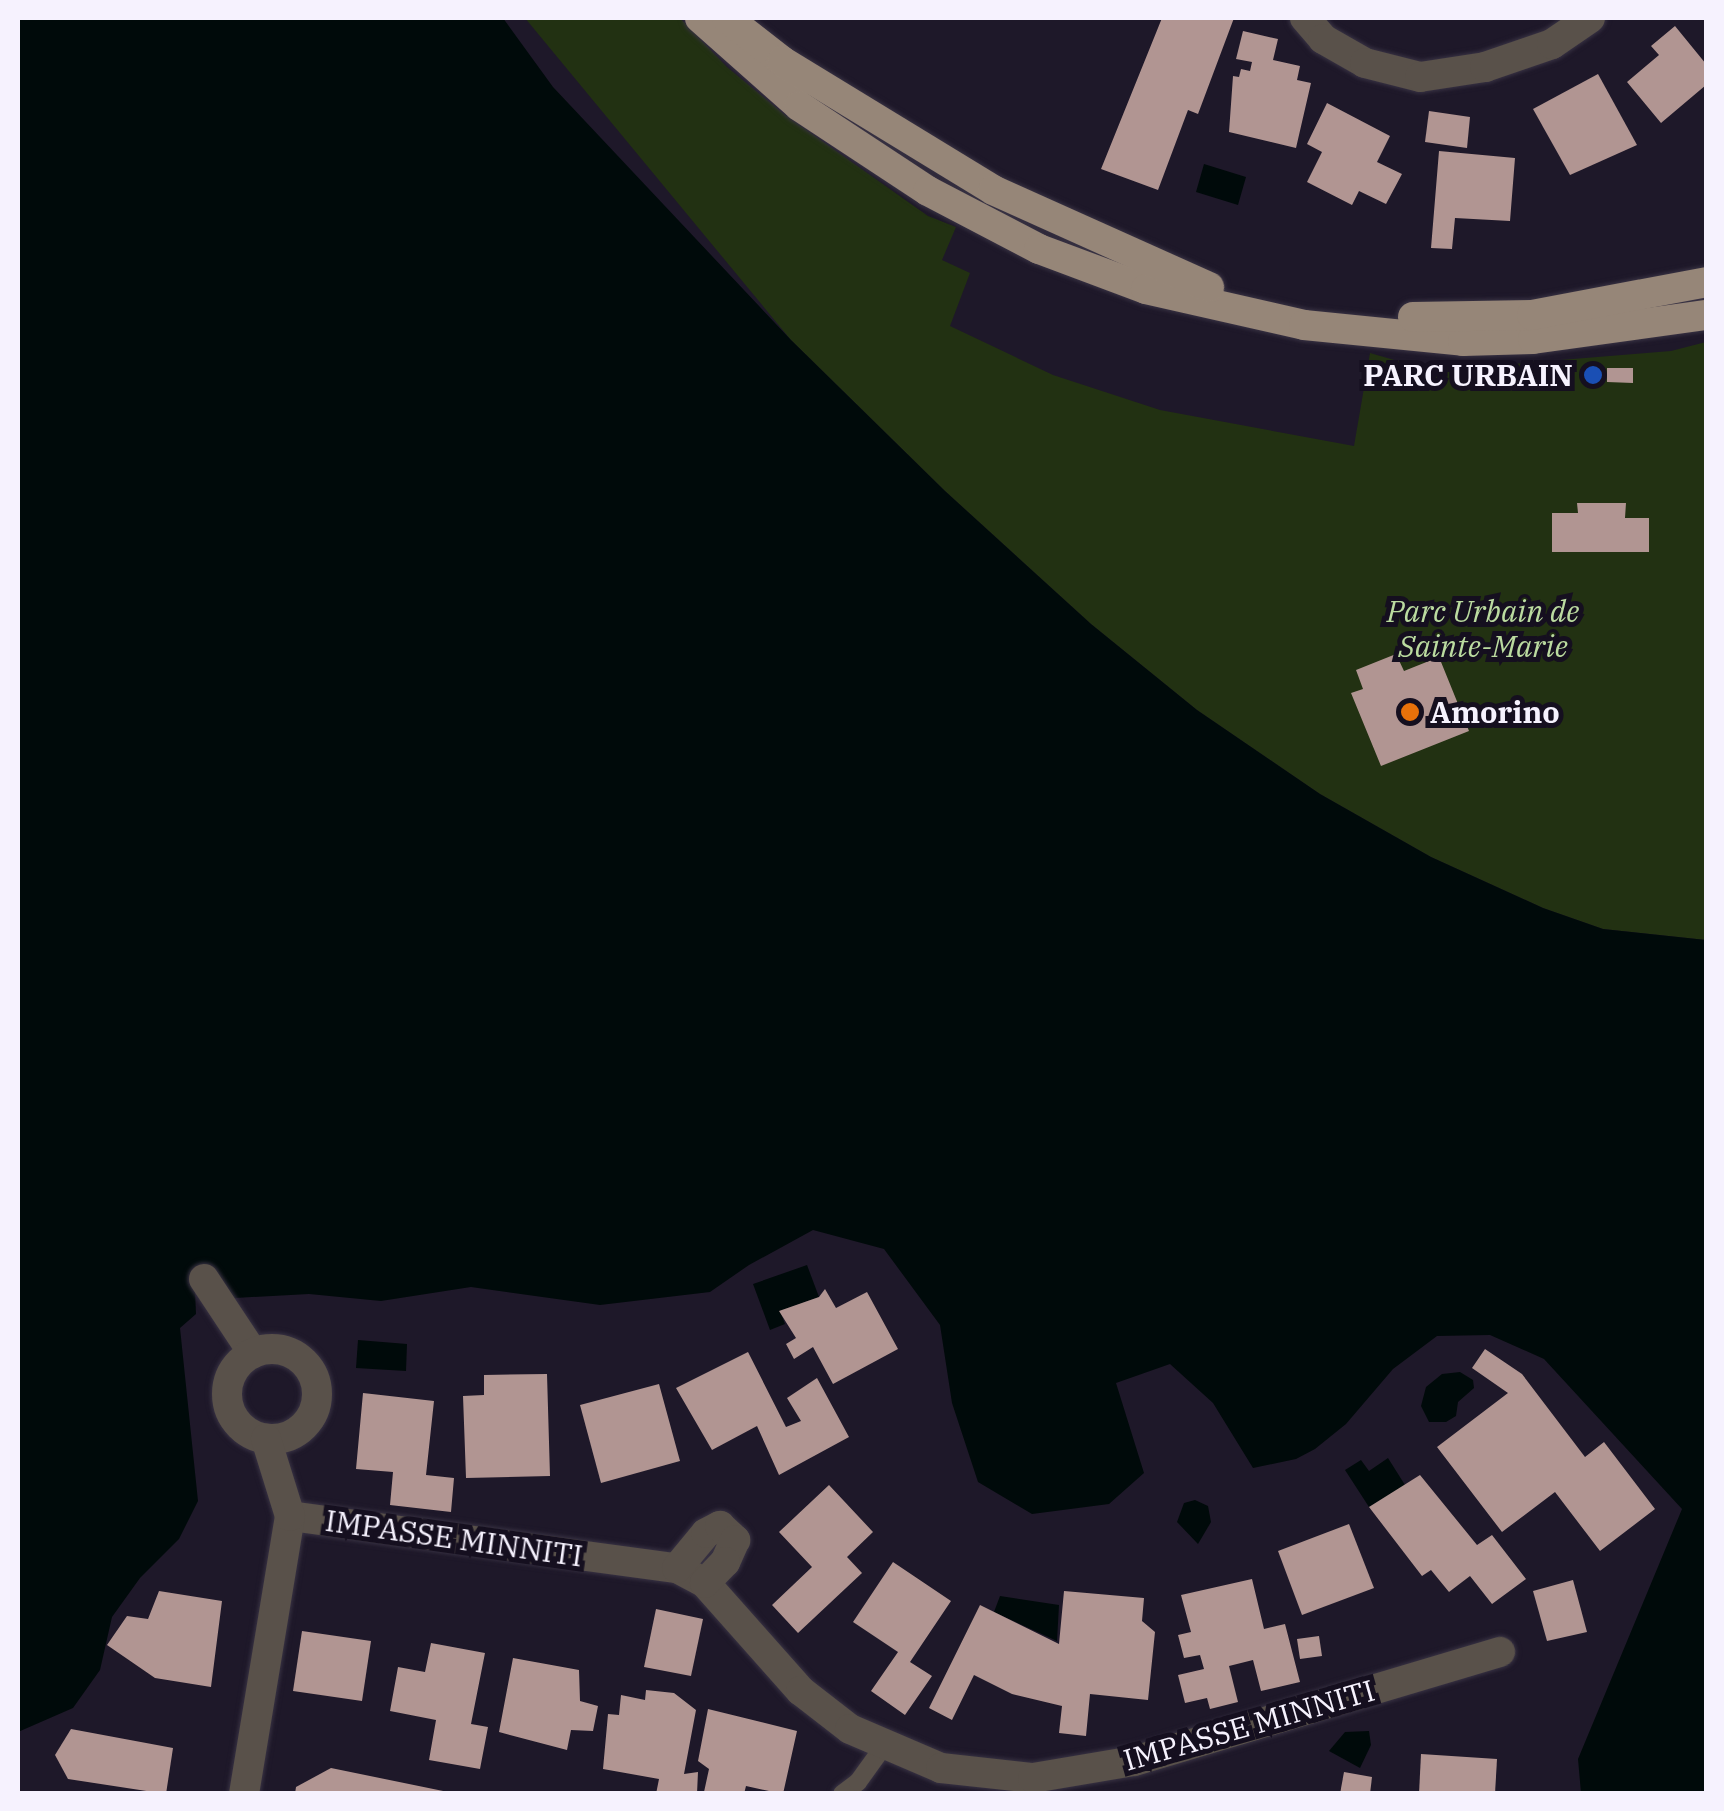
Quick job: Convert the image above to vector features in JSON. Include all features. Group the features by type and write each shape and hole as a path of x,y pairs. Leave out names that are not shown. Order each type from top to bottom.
{"main road":[{"path":"700,18 799,106 928,191 992,226 1090,270 1146,289 1304,324 1463,341 1515,340 1706,315"},
{"path":"727,18 782,61 925,150 1055,220 1194,284 1273,301 1368,314 1436,318 1532,315 1706,282"}],"street":[{"path":"1305,18 1323,39 1366,63 1420,77 1502,62 1552,44 1590,18"},
{"path":"204,1279 253,1353"},
{"path":"287,1351 301,1359 314,1377 318,1392 312,1418 302,1430 282,1439 266,1439 238,1425 226,1396 237,1364 253,1353 287,1351"},
{"path":"244,1794 290,1516 266,1439"},
{"name":"IMPASSE MINNITI","path":"290,1516 677,1568 705,1582 801,1691 850,1729 941,1768 1033,1778 1134,1761 1500,1652"},
{"path":"677,1568 706,1534 720,1526 735,1540 726,1562 705,1582"}],"lane":[{"path":"928,191 964,188 1033,224 1055,220"},
{"path":"842,1794 858,1782 884,1746"}],"green space":[{"name":"Parc Urbain de Sainte-Marie","path":"525,18 680,18 727,67 784,114 928,216 956,227 942,260 970,273 950,326 1053,375 1160,410 1354,446 1370,353 1415,366 1489,366 1671,351 1706,342 1706,940 1603,929 1543,908 1431,857 1320,794 1197,710 1091,624 945,491 791,340"}],"shaded area":[{"path":"18,18 503,18 553,87 791,340 945,491 1091,624 1197,710 1320,794 1431,857 1543,908 1603,929 1706,940 1706,1793 1581,1793 1578,1759 1682,1509 1544,1359 1490,1335 1437,1336 1393,1369 1346,1424 1315,1449 1296,1459 1253,1468 1213,1403 1170,1364 1116,1383 1144,1473 1109,1504 1032,1514 978,1482 952,1403 940,1325 884,1249 813,1230 749,1265 710,1292 600,1305 471,1287 381,1301 309,1294 235,1298 228,1293 195,1291 196,1314 180,1328 198,1501 179,1539 140,1578 112,1617 100,1670 73,1708 18,1732"},
{"path":"1204,164 1246,177 1238,205 1196,192"},
{"path":"807,1265 819,1297 780,1311 785,1324 770,1330 753,1284"},
{"path":"358,1340 407,1344 406,1371 356,1368"},
{"path":"1460,1372 1473,1380 1474,1388 1458,1402 1456,1416 1446,1422 1429,1422 1421,1406 1426,1387 1442,1374"},
{"path":"1388,1458 1405,1485 1369,1507 1345,1470 1361,1460 1369,1471"},
{"path":"1195,1500 1208,1506 1211,1522 1198,1544 1177,1522 1184,1503"},
{"path":"1000,1596 1059,1605 1057,1641 994,1612"},
{"path":"1369,1731 1371,1745 1360,1768 1329,1751 1345,1732"}],"building":[{"path":"1162,18 1234,18 1198,114 1188,110 1158,190 1101,169"},
{"path":"1675,26 1706,64 1706,85 1661,123 1627,82 1659,55 1651,46"},
{"path":"1243,31 1278,39 1273,60 1300,66 1297,80 1311,83 1296,148 1229,132 1233,76 1239,77 1241,69 1250,71 1252,62 1236,59"},
{"path":"1598,74 1637,145 1570,175 1533,109"},
{"path":"1327,103 1390,136 1377,162 1402,174 1386,204 1359,191 1352,205 1307,182 1322,152 1307,144"},
{"path":"1429,111 1470,117 1467,148 1425,142"},
{"path":"1439,151 1515,158 1510,221 1455,218 1452,249 1431,248"},
{"path":"1607,368 1633,368 1633,383 1607,382"},
{"path":"1577,503 1626,503 1625,518 1649,518 1649,552 1552,552 1552,513 1578,513"},
{"name":"Amorino","path":"1396,654 1404,671 1439,657 1469,731 1381,766 1351,693 1363,689 1356,670"},
{"path":"825,1289 836,1308 867,1292 898,1349 833,1384 813,1347 794,1359 786,1344 796,1338 779,1311 819,1297"},
{"path":"1485,1349 1522,1374 1585,1457 1604,1442 1655,1509 1600,1551 1555,1492 1502,1532 1437,1447 1508,1393 1472,1368"},
{"path":"748,1352 786,1427 801,1421 787,1398 817,1378 849,1437 779,1475 757,1426 712,1450 676,1388"},
{"path":"547,1374 550,1476 466,1478 463,1396 484,1395 484,1375"},
{"path":"659,1384 680,1461 601,1483 580,1405"},
{"path":"363,1393 434,1401 426,1475 454,1478 451,1512 390,1505 393,1472 356,1469"},
{"path":"1420,1475 1477,1545 1492,1535 1526,1579 1492,1604 1470,1576 1449,1592 1431,1570 1422,1576 1369,1507"},
{"path":"829,1485 873,1532 847,1557 862,1573 798,1633 772,1605 812,1567 779,1532"},
{"path":"1349,1524 1374,1588 1302,1615 1278,1551"},
{"path":"893,1562 951,1601 910,1662 932,1676 905,1715 871,1691 898,1652 853,1622"},
{"path":"1252,1579 1264,1629 1285,1624 1300,1682 1261,1691 1253,1660 1229,1666 1238,1702 1210,1709 1207,1698 1185,1703 1178,1675 1204,1669 1200,1655 1184,1658 1178,1635 1191,1632 1181,1595"},
{"path":"1573,1580 1587,1632 1547,1641 1533,1591"},
{"path":"159,1591 222,1601 211,1687 155,1678 107,1645 127,1616 148,1619"},
{"path":"1064,1591 1144,1598 1142,1621 1155,1632 1148,1700 1090,1694 1086,1736 1059,1733 1062,1706 1012,1694 974,1675 952,1720 929,1708 980,1605 1059,1644"},
{"path":"656,1609 703,1619 691,1676 644,1667"},
{"path":"302,1631 371,1641 362,1701 293,1691"},
{"path":"1319,1636 1322,1656 1300,1659 1297,1639"},
{"path":"431,1643 485,1653 471,1724 488,1727 480,1769 429,1760 436,1720 390,1711 398,1667 425,1672"},
{"path":"513,1658 579,1670 580,1701 598,1706 593,1731 571,1730 567,1750 499,1732"},
{"path":"646,1690 674,1693 696,1710 684,1774 698,1772 697,1794 656,1794 659,1779 603,1769 608,1714 619,1715 621,1695 645,1700"},
{"path":"708,1709 797,1731 783,1794 746,1786 744,1794 704,1792 709,1769 698,1761"},
{"path":"71,1729 173,1748 166,1794 68,1779 55,1755"},
{"path":"1421,1754 1497,1759 1495,1794 1419,1794"},
{"path":"331,1768 448,1794 295,1794 296,1787"},
{"path":"1344,1772 1372,1777 1370,1794 1340,1794"}],"place":[{"name":"PARC URBAIN","path":"1593,375"},
{"name":"Amorino","path":"1410,712"}]}
